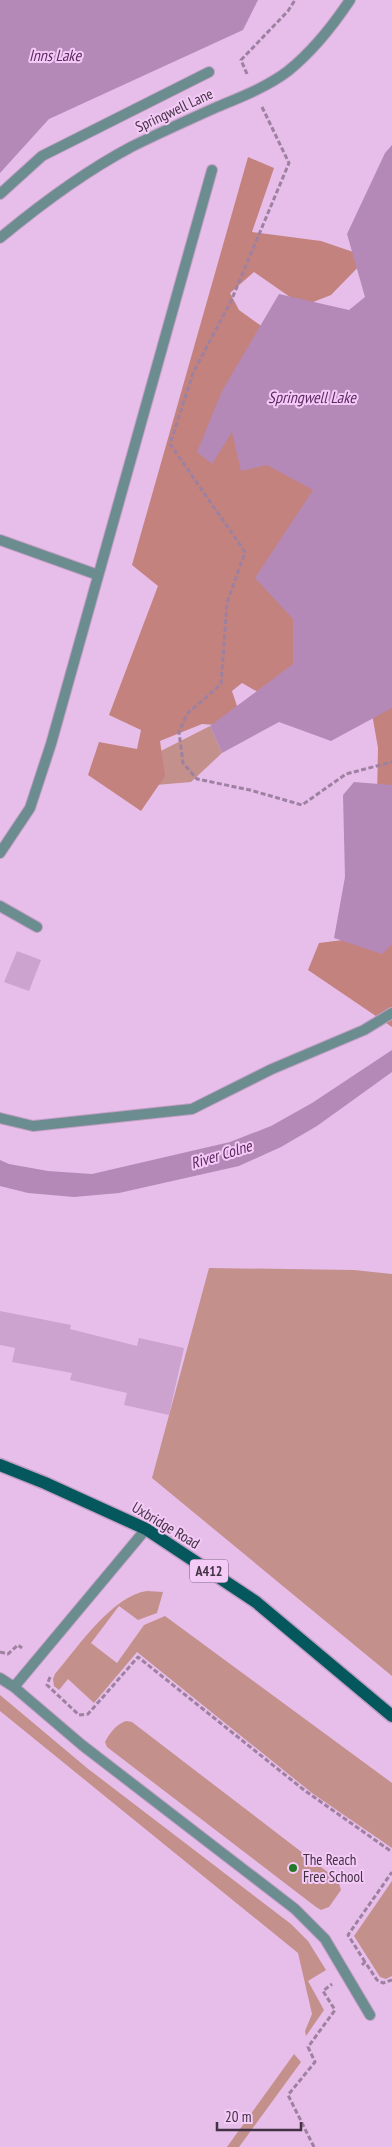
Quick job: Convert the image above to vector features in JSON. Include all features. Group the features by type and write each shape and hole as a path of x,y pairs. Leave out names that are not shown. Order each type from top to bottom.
{"main road":[{"name":"Uxbridge Road","path":"0,1465 86,1501 146,1529 256,1602 392,1716"}],"street":[{"name":"Springwell Lane","path":"0,238 48,200 97,167 170,127 274,81 310,52 329,31 350,0"},
{"path":"0,194 42,156 209,72"},
{"path":"0,853 30,808 50,744 212,170"},
{"path":"0,540 98,575"},
{"path":"0,906 37,927"},
{"path":"0,1118 33,1126 192,1109 272,1069 364,1030 392,1013"},
{"path":"14,1687 146,1529"},
{"path":"0,1678 14,1687 82,1745 295,1909 325,1939 370,2015"}],"path":[{"path":"295,0 288,11 241,60 253,91 289,163 231,301 193,373 170,444 245,552 227,603 221,684 187,714 179,732 183,764 197,779 250,790 302,805 346,774 392,762"},
{"path":"0,1652 8,1654 18,1645 37,1659 52,1671 47,1685 80,1715 88,1714 138,1657 304,1790 392,1852"},
{"path":"392,1872 348,1935 377,1980 383,1983 392,1980"},
{"path":"314,2147 288,2095 315,2062 308,2047 335,2010 323,1990 366,1962"}],"shaded area":[{"path":"248,157 274,168 252,232 321,241 368,257 331,295 303,306 254,272 230,293 239,310 267,330 322,486 306,659 274,701 242,683 232,691 237,706 229,726 202,724 160,741 165,776 141,811 88,775 99,742 137,749 141,730 109,715 158,586 132,565"},
{"path":"392,692 392,797 377,797 378,748 371,708"},
{"path":"210,726 222,753 191,782 156,785 151,756"},
{"path":"392,927 392,1027 308,970 319,943 383,935"},
{"path":"209,1268 354,1270 392,1274 392,1676 152,1478"},
{"path":"147,1591 163,1592 157,1613 138,1620 119,1606 91,1643 117,1663 144,1625 165,1616 392,1783 392,1848 312,1793 137,1652 94,1703 68,1679 59,1690 54,1686 53,1679 55,1674 96,1624 121,1602"},
{"path":"0,1695 87,1768 291,1924 308,1941 326,1970 308,1981 324,2010 306,2036 305,2031 312,2014 298,1953 0,1711"},
{"path":"126,1721 132,1722 338,1880 341,1890 329,1907 321,1910 316,1907 107,1747 105,1742 111,1733 119,1724"},
{"path":"392,1881 392,1976 386,1979 380,1977 354,1936"},
{"path":"294,2054 301,2062 239,2147 227,2147"}],"water":[{"name":"Inns Lake","path":"0,0 258,0 243,30 49,119 0,173"},
{"name":"Springwell Lake","path":"392,145 392,708 331,741 279,722 222,753 210,726 293,664 293,619 255,578 313,490 267,465 241,471 232,432 212,464 197,452 222,391 279,294 349,310 365,297 347,234 385,153"},
{"path":"354,782 392,785 392,944 382,954 334,938 345,877 343,795"},
{"name":"River Colne","path":"392,1050 392,1072 317,1126 281,1147 239,1166 119,1193 74,1197 28,1193 0,1186 0,1160 9,1164 48,1171 92,1174 230,1142 271,1126 312,1103"}],"building":[{"path":"17,951 41,960 29,991 4,982"},
{"path":"0,1311 71,1325 70,1329 137,1346 139,1338 184,1348 169,1415 124,1405 127,1393 70,1380 72,1373 12,1362 15,1348 0,1345"}],"place":[{"name":"The Reach Free School","path":"293,1868"}]}
